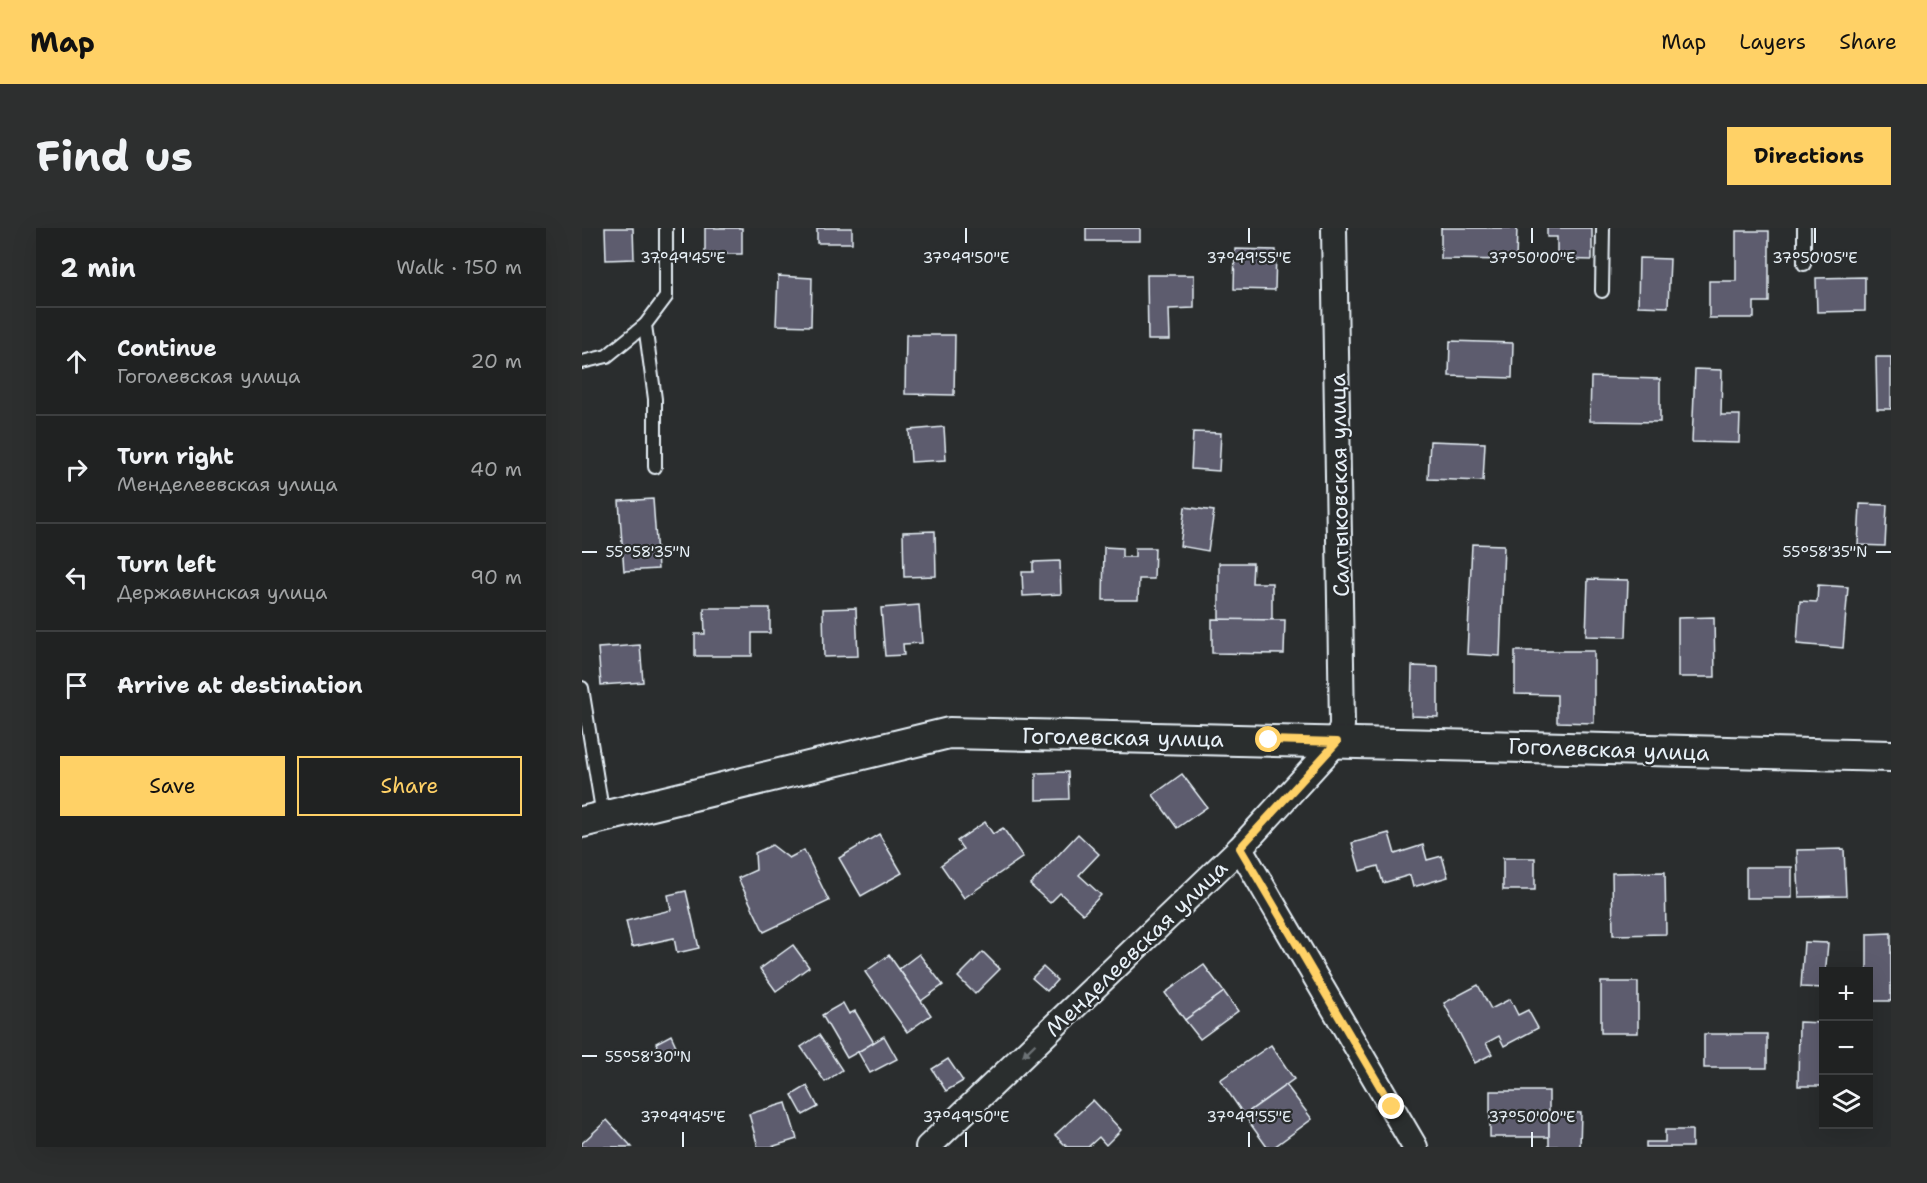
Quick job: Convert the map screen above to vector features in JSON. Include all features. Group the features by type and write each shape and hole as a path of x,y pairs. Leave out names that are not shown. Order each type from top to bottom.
{"street":[{"name":"Салтыковская улица","path":"1334,228 1342,725 1337,742"},
{"name":"Гоголевская улица","path":"593,820 949,733 1891,756"},
{"name":"Менделеевская улица","path":"928,1147 951,1139 1240,848 1337,742"},
{"path":"1240,848 1415,1147"}],"lane":[{"path":"582,362 607,356 645,325 666,297 666,228"},
{"path":"1602,291 1603,228"},
{"path":"1804,228 1804,264"},
{"path":"645,325 655,399 655,467"},
{"path":"582,688 593,820"}],"building":[{"path":"605,228 633,228 634,259 606,260"},
{"path":"705,228 742,228 742,254 705,254"},
{"path":"817,228 852,228 852,243 817,243"},
{"path":"1086,228 1140,228 1140,241 1086,241"},
{"path":"1441,228 1517,228 1516,260 1441,259"},
{"path":"1547,228 1592,228 1592,260 1557,259 1557,237 1547,237"},
{"path":"1736,231 1769,231 1769,302 1754,302 1754,318 1709,318 1709,281 1736,281"},
{"path":"1235,249 1276,250 1275,290 1234,289"},
{"path":"1639,258 1670,259 1668,307 1638,306"},
{"path":"1147,275 1194,275 1194,308 1169,309 1170,340 1148,340"},
{"path":"778,276 812,278 811,326 776,325"},
{"path":"1865,277 1865,311 1817,312 1816,278"},
{"path":"906,335 955,335 954,395 905,394"},
{"path":"1450,341 1513,343 1512,378 1449,376"},
{"path":"1876,357 1891,357 1891,409 1877,409"},
{"path":"1695,369 1722,370 1721,415 1740,415 1739,443 1692,442"},
{"path":"1591,377 1660,379 1660,422 1590,421"},
{"path":"944,427 946,460 911,462 909,430"},
{"path":"1193,432 1221,433 1219,471 1191,469"},
{"path":"1430,441 1485,443 1483,481 1428,479"},
{"path":"653,499 658,569 624,571 619,501"},
{"path":"1860,504 1887,505 1885,546 1858,545"},
{"path":"1185,507 1214,511 1208,551 1180,546"},
{"path":"935,531 936,576 904,577 903,532"},
{"path":"1472,544 1504,545 1500,656 1467,654"},
{"path":"1104,547 1122,548 1122,557 1135,557 1135,548 1155,548 1154,579 1139,579 1138,600 1103,600"},
{"path":"1060,561 1061,594 1023,596 1022,572 1033,572 1033,562"},
{"path":"1219,563 1253,563 1252,583 1272,583 1272,620 1219,620"},
{"path":"1588,579 1628,580 1626,637 1586,636"},
{"path":"1818,585 1848,587 1843,648 1797,644 1800,601 1817,602"},
{"path":"919,605 922,643 903,644 904,655 885,656 881,608"},
{"path":"704,608 770,608 770,633 752,633 752,656 695,656 695,634 705,634"},
{"path":"856,608 858,656 824,657 823,609"},
{"path":"1714,617 1715,677 1678,677 1678,618"},
{"path":"1212,619 1285,620 1284,654 1212,653"},
{"path":"640,645 643,682 601,685 598,648"},
{"path":"1515,651 1594,651 1594,723 1557,722 1557,695 1515,694"},
{"path":"1412,666 1438,667 1438,717 1411,716"},
{"path":"1068,772 1069,799 1036,800 1036,773"},
{"path":"1182,774 1207,807 1177,828 1153,795"},
{"path":"985,822 993,834 1003,828 1023,857 964,898 941,865 963,849 957,841"},
{"path":"1389,833 1395,854 1423,845 1427,860 1442,856 1448,877 1413,887 1410,875 1383,883 1378,866 1360,871 1352,843"},
{"path":"879,834 902,873 861,896 839,858"},
{"path":"1078,834 1099,854 1079,875 1101,895 1083,914 1060,893 1050,903 1030,885"},
{"path":"772,845 789,858 804,850 829,901 764,932 738,878 756,870 755,853"},
{"path":"1844,849 1846,896 1799,897 1797,850"},
{"path":"1503,858 1535,858 1535,890 1503,890"},
{"path":"1746,867 1792,867 1792,898 1746,898"},
{"path":"1665,872 1666,934 1613,935 1612,873"},
{"path":"686,891 699,948 677,953 674,938 632,947 626,921 671,910 668,895"},
{"path":"1891,933 1891,1001 1873,1001 1873,967 1867,967 1867,934"},
{"path":"1804,942 1828,943 1826,967 1819,967 1819,988 1801,987"},
{"path":"793,945 809,967 776,991 760,969"},
{"path":"983,952 1000,969 975,994 958,977"},
{"path":"919,954 943,985 921,1001 899,969"},
{"path":"889,955 931,1015 907,1032 865,972"},
{"path":"1204,965 1224,992 1185,1020 1165,993"},
{"path":"1043,967 1057,980 1047,991 1032,978"},
{"path":"1601,982 1638,982 1638,1033 1601,1033"},
{"path":"1478,985 1491,1009 1510,999 1518,1015 1528,1010 1538,1028 1504,1046 1499,1036 1486,1043 1492,1054 1475,1063 1444,1003"},
{"path":"1224,992 1238,1011 1200,1039 1185,1020"},
{"path":"843,1003 849,1014 855,1011 874,1043 847,1058 822,1015"},
{"path":"1799,1022 1819,1023 1819,1086 1798,1086"},
{"path":"1704,1034 1767,1034 1767,1068 1704,1068"},
{"path":"671,1035 676,1046 661,1053 656,1043"},
{"path":"819,1035 842,1070 825,1082 801,1047"},
{"path":"884,1036 897,1059 870,1073 858,1052"},
{"path":"1271,1045 1294,1079 1244,1115 1220,1080"},
{"path":"948,1059 963,1081 946,1091 932,1069"},
{"path":"1286,1085 1312,1119 1274,1147 1267,1147 1244,1115"},
{"path":"807,1086 818,1107 803,1115 792,1095"},
{"path":"1490,1091 1549,1091 1549,1137 1490,1137"},
{"path":"1093,1100 1121,1130 1106,1145 1099,1137 1088,1147 1067,1147 1055,1135"},
{"path":"786,1103 797,1139 771,1147 758,1147 749,1114"},
{"path":"1549,1112 1581,1113 1580,1147 1549,1146"},
{"path":"607,1120 632,1147 582,1147 582,1143"},
{"path":"1665,1130 1692,1130 1692,1147 1646,1147 1646,1142 1665,1142"}],"route":[{"path":"1269,740 1337,742 1240,848 1392,1107"}]}
